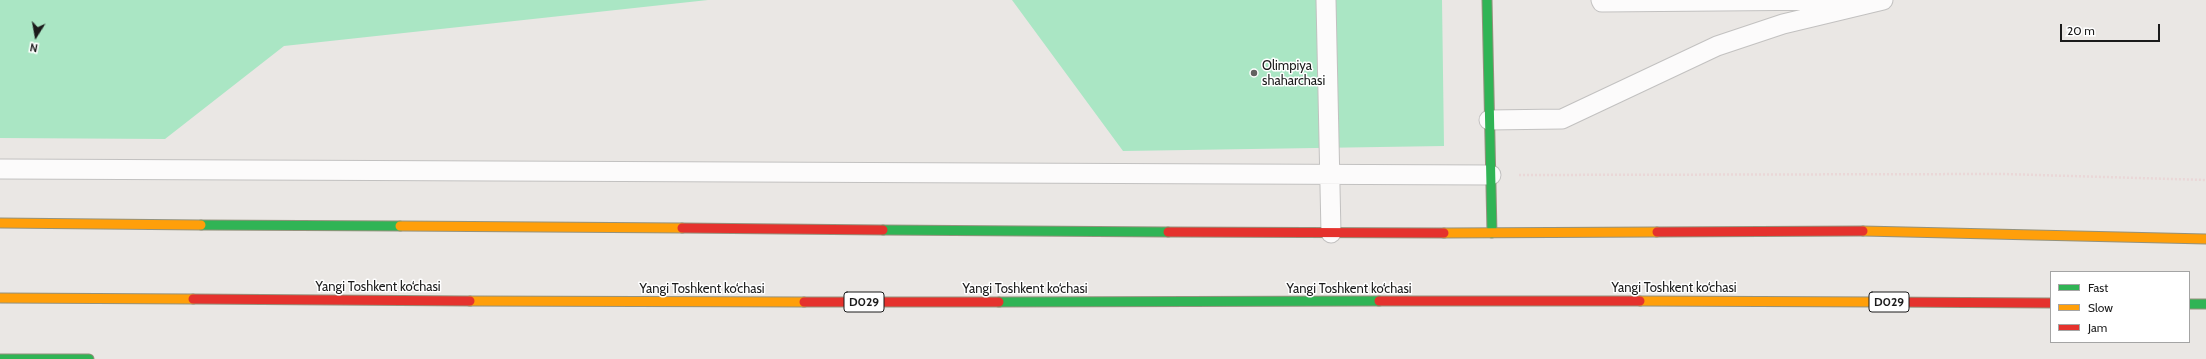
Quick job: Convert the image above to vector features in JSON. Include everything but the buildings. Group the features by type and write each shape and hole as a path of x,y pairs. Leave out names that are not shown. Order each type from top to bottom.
{"main road":[{"path":"1487,0 1492,232"},
{"path":"0,223 1331,233 1882,231 2206,239"},
{"name":"Yangi Toshkent ko‘chasi","path":"0,298 670,302 1727,301 2050,303"},
{"path":"2190,304 2206,304"},
{"path":"0,359 89,359"}],"lane":[{"path":"1326,0 1331,233"},
{"path":"1601,0 1602,2 1836,0"},
{"path":"1489,120 1562,119 1718,46 1783,24 1883,0"},
{"path":"0,169 1491,175"}],"path":[{"path":"1491,175 2004,174 2206,180"}],"green space":[{"path":"0,0 708,0 284,46 165,139 0,138"},
{"name":"Olimpiya shaharchasi","path":"1012,0 1442,0 1444,146 1123,151"}],"traffic: fast":[{"path":"1487,0 1492,233"},
{"path":"201,225 400,226"},
{"path":"883,230 1168,232"},
{"path":"999,302 1379,301"},
{"path":"2190,304 2206,304"},
{"path":"0,359 89,359"}],"traffic: slow":[{"path":"0,223 201,225"},
{"path":"400,226 682,228"},
{"path":"1863,231 2206,239"},
{"path":"1444,233 1657,232"},
{"path":"0,298 193,299"},
{"path":"470,301 804,302"},
{"path":"1640,301 1879,302"}],"traffic: jam":[{"path":"682,228 883,230"},
{"path":"1657,232 1863,231"},
{"path":"1168,232 1444,233"},
{"path":"193,299 470,301"},
{"path":"1379,301 1640,301"},
{"path":"804,302 999,302"},
{"path":"1879,302 2050,303"}],"place":[{"name":"Olimpiya shaharchasi","path":"1254,73"}]}
